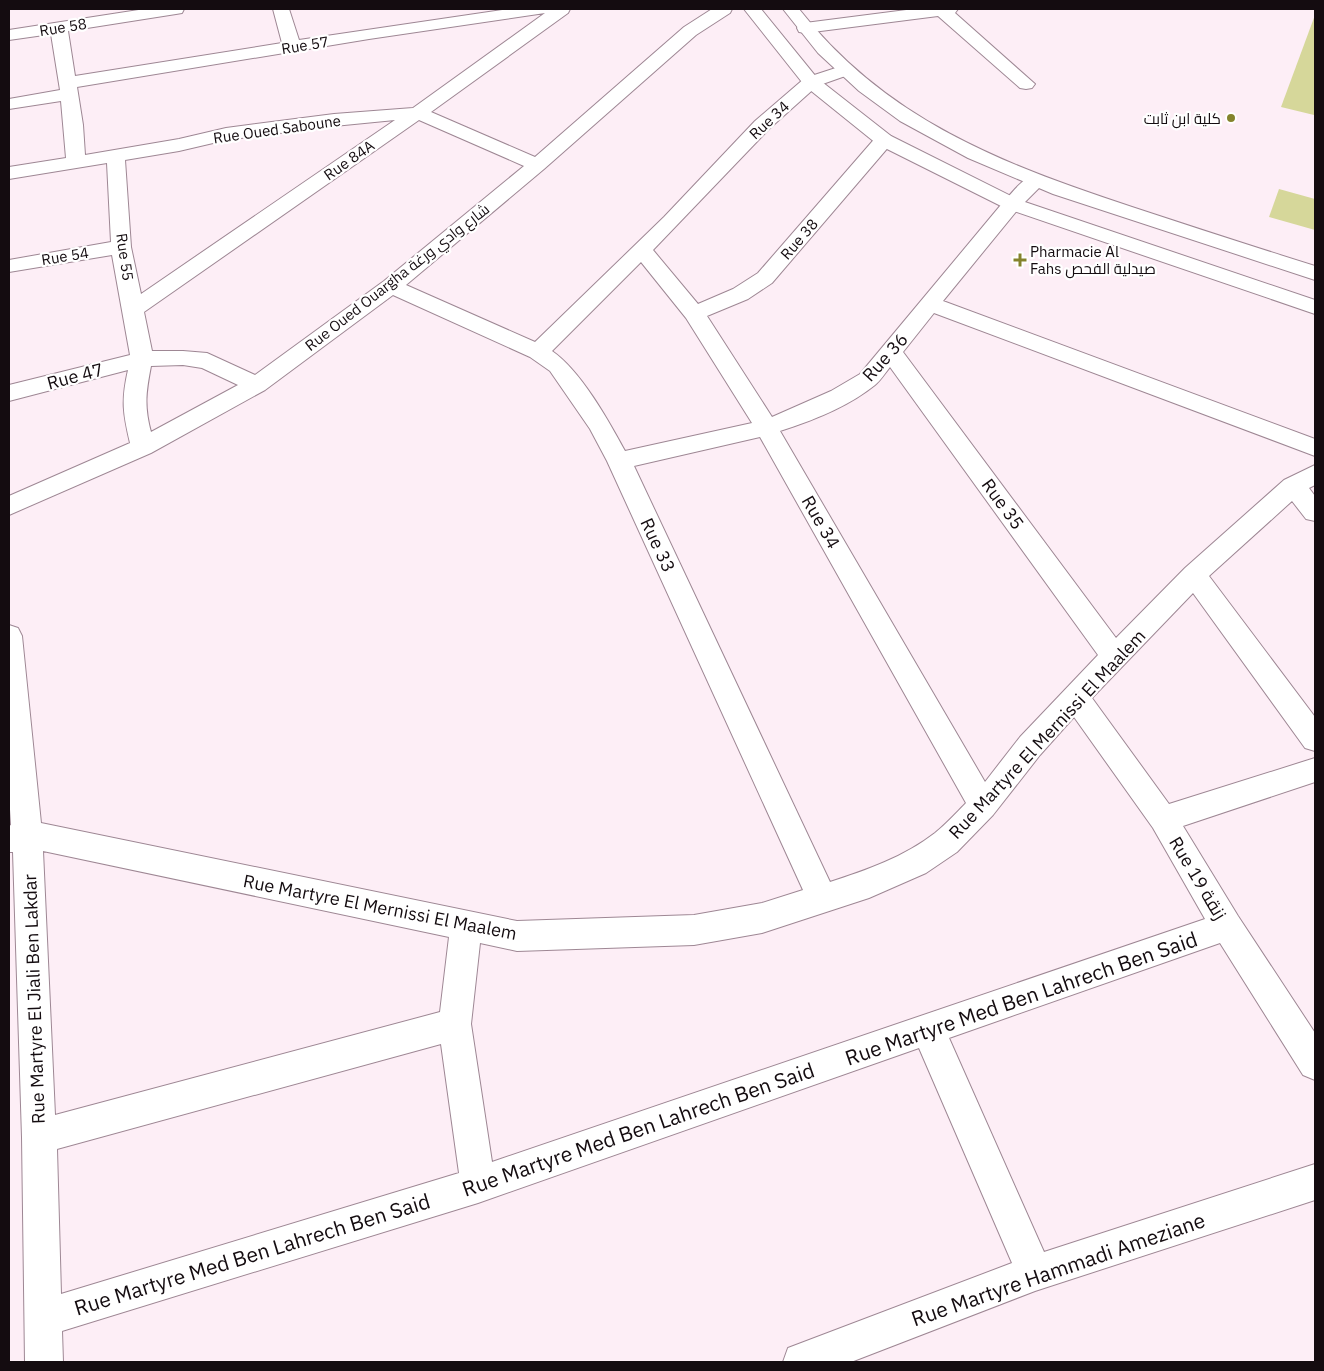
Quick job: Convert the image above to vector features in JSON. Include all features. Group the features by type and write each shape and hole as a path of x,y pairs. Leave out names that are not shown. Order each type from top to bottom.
{"street":[{"name":"Rue 58","path":"9,35 59,28 125,13 176,9"},
{"path":"281,9 292,46"},
{"name":"Rue 57","path":"9,104 69,88 292,46 542,9"},
{"name":"Rue 84A","path":"134,309 418,113 562,9"},
{"name":"Rue Oued Ouargha شارع وادي ورغة","path":"9,506 143,447 257,385 391,286 538,165 690,31 724,9"},
{"path":"752,9 811,82 884,140 972,186 1012,204 1315,307"},
{"path":"791,9 805,28 845,70 913,120 986,159 1036,180 1150,220 1315,273"},
{"path":"941,9 1026,84"},
{"path":"805,28 950,9"},
{"path":"59,28 69,88 76,162"},
{"name":"Rue 34","path":"538,352 671,221 762,125 811,82 845,70"},
{"name":"Rue Oued Saboune","path":"9,173 179,145 226,134 334,120 418,113 538,165"},
{"name":"Rue 38","path":"694,313 736,297 752,289 765,278 884,140"},
{"name":"Rue 55","path":"115,155 118,174 121,248 142,358 134,393 134,412 143,447"},
{"name":"Rue 36","path":"619,461 767,428 804,415 842,397 868,379 1012,204 1036,180"},
{"name":"Rue 54","path":"9,266 121,248"},
{"name":"Rue 34","path":"641,250 664,274 694,313 767,428 983,806"},
{"name":"Rue 33","path":"391,286 538,352 558,366 599,425 619,461 823,900"},
{"path":"930,304 1315,448"},
{"name":"Rue 35","path":"892,352 1114,656"},
{"path":"142,358 183,358 207,361 257,385"},
{"name":"Rue 47","path":"9,394 142,358"},
{"path":"1304,480 1315,512"},
{"name":"Rue Martyre El Mernissi El Maalem","path":"18,837 517,936 694,930 762,918 869,884 915,863 946,842 983,806 1030,746 1114,656 1194,576 1304,480"},
{"path":"1194,576 1315,739"},
{"name":"Rue Martyre El Jiali Ben Lakdar","path":"9,636 18,837 39,1137 44,1362"},
{"name":"Rue 19 زنقة","path":"1075,697 1162,819 1227,926 1315,1063"},
{"path":"1162,819 1315,770"},
{"name":"Rue Martyre Med Ben Lahrech Ben Said","path":"43,1318 478,1185 1227,926"},
{"path":"466,927 455,1024 478,1185"},
{"path":"39,1137 455,1024"},
{"path":"928,1030 1035,1273"},
{"name":"Rue Martyre Hammadi Ameziane","path":"802,1362 1035,1273 1315,1182"}],"building":[{"path":"1315,15 1315,112 1314,115 1281,107"},
{"path":"1279,189 1315,199 1315,230 1269,217"}],"place":[{"name":"كلية ابن ثابت","path":"1231,118"},
{"name":"Pharmacie Al Fahs صيدلية الفحص","path":"1020,260"}]}
